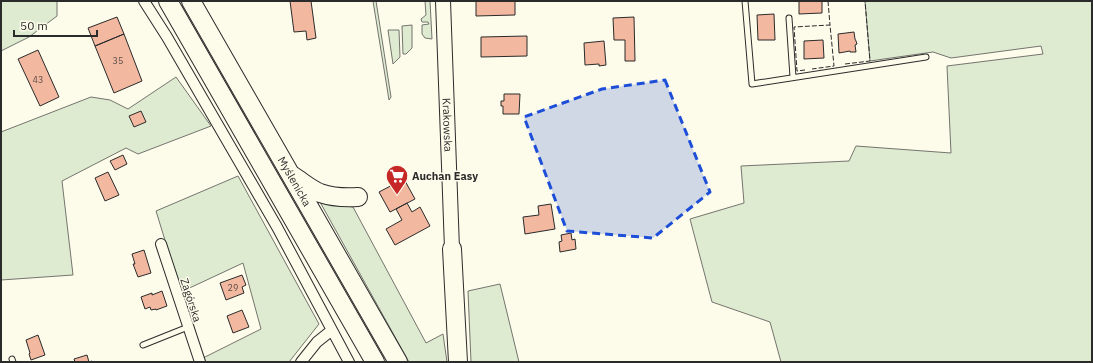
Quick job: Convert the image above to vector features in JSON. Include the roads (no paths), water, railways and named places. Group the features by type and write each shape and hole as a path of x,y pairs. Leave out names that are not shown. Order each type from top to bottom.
{"highway":[{"name":"Myślenicka","path":"168,1 375,362"},
{"name":"Myślenicka","path":"191,1 398,362"},
{"path":"291,175 319,193 347,198 358,196"},
{"path":"452,248 458,362"}],"street":[{"path":"144,1 167,37 273,220 349,362"},
{"name":"Krakowska","path":"443,1 452,248"},
{"name":"Zagórska","path":"161,244 200,362"},
{"path":"301,362 318,342 332,330"}],"lane":[{"path":"745,1 752,84 926,57"},
{"path":"789,18 793,77"},
{"path":"143,345 188,327"}],"place":[{"name":"Auchan Easy","path":"397,196"}]}
